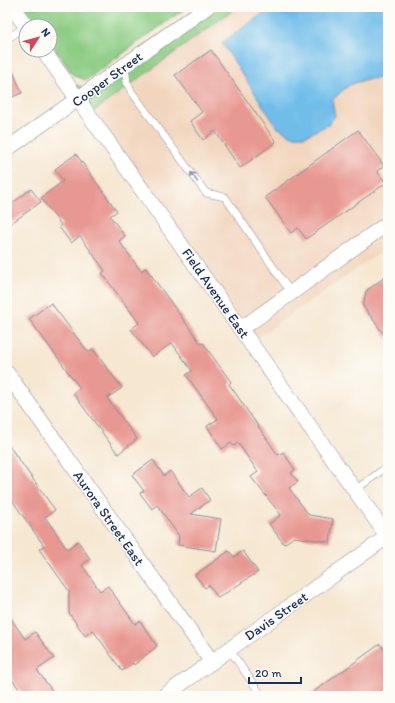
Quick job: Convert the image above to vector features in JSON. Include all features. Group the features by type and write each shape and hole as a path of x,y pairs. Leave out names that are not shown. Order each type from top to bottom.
{"street":[{"path":"12,7 20,18"},
{"name":"Cooper Street","path":"7,150 207,7"},
{"name":"Field Avenue East","path":"49,58 388,536"},
{"path":"242,329 388,223"},
{"name":"Aurora Street East","path":"7,373 212,662"},
{"name":"Davis Street","path":"164,696 388,536"}],"lane":[{"path":"7,39 18,31"},
{"path":"125,66 127,83 131,91 206,193 225,196 291,293"},
{"path":"355,490 388,466"},
{"path":"229,649 262,696"}],"shaded area":[{"path":"237,7 272,7 222,43 277,127 292,136 349,85 367,79 388,78 388,247 248,344 86,117"}],"green space":[{"path":"24,7 187,7 86,80 74,76 58,54 58,18 32,18"},
{"path":"201,7 237,7 86,117 70,83 85,88"}],"water":[{"path":"272,7 388,7 388,78 367,79 349,85 332,100 335,116 328,125 305,136 292,136 277,127 222,43"}],"building":[{"path":"211,50 276,142 240,168 215,131 203,140 190,121 202,112 175,75"},
{"path":"7,57 22,93 7,99"},
{"path":"358,130 384,166 377,171 386,183 306,239 298,228 291,233 265,197"},
{"path":"76,154 117,211 110,216 125,236 119,241 141,271 146,268 201,344 203,343 231,382 229,384 278,455 283,452 295,470 291,473 298,482 289,488 309,515 333,519 330,542 294,537 284,544 269,524 281,515 251,477 258,472 238,443 234,446 231,443 222,449 207,426 218,419 186,375 192,371 172,343 152,357 131,329 139,323 102,273 105,271 80,236 71,243 59,227 61,225 41,198 63,181 55,169"},
{"path":"31,189 41,202 7,226 7,207"},
{"path":"388,275 388,340 363,306 366,291"},
{"path":"51,303 88,352 93,349 122,388 107,398 137,439 118,454 73,393 80,388 29,319"},
{"path":"7,443 55,510 45,517 67,549 78,541 90,559 82,565 100,591 108,586 135,624 140,621 157,646 134,665 133,663 122,671 93,630 85,636 69,613 69,591 39,549 44,546 7,493"},
{"path":"153,460 164,476 170,471 189,497 202,488 210,500 191,514 221,519 216,551 178,545 179,536 157,505 152,509 140,493 144,491 132,475"},
{"path":"229,551 234,557 243,551 258,572 218,598 209,585 205,588 195,575"},
{"path":"7,613 25,639 35,632 54,658 37,670 56,696 24,696 7,672"},
{"path":"380,644 388,655 388,696 308,696"}]}
